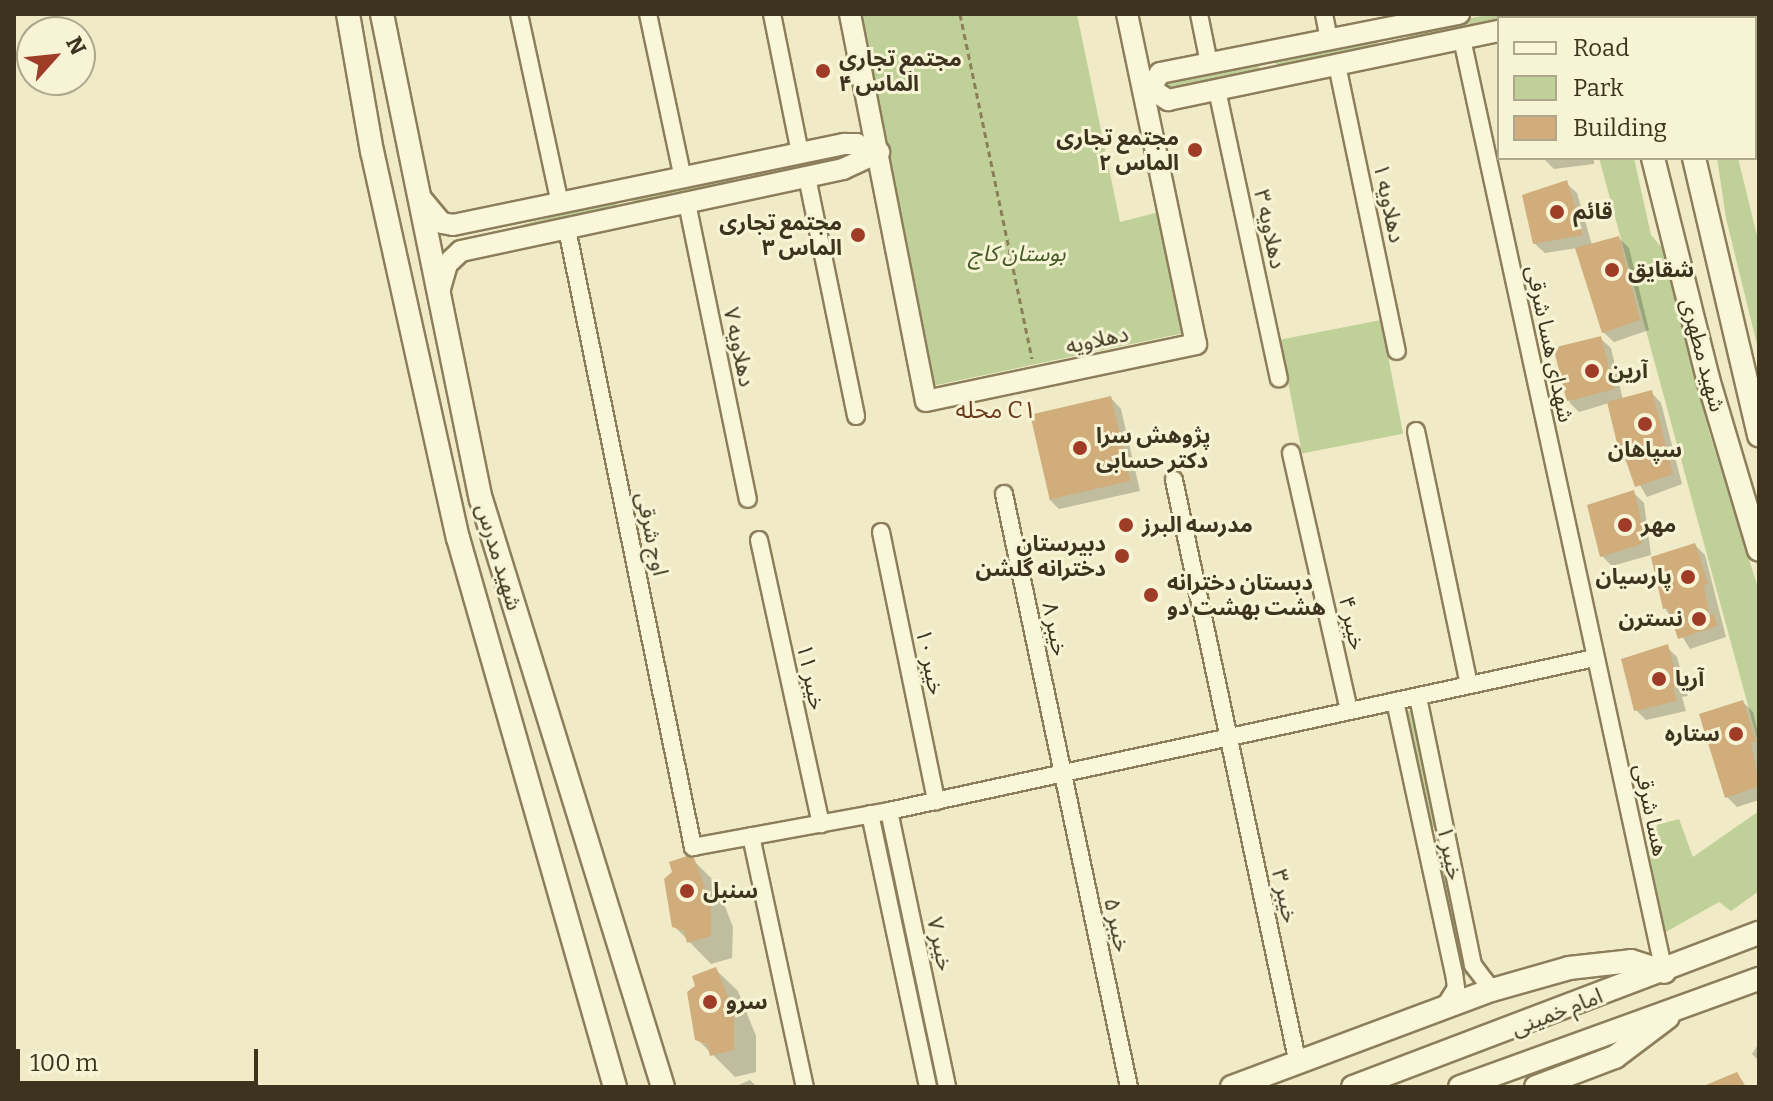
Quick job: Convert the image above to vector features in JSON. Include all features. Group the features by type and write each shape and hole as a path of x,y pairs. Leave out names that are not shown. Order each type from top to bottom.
{"main road":[{"name":"شهید مدرس","path":"348,14 372,151 458,538 615,1087"},
{"name":"شهید مدرس","path":"382,14 481,499 663,1087"},
{"name":"شهید مطهری","path":"1653,160 1708,379 1759,550"},
{"name":"شهید مطهری","path":"1694,160 1759,436"},
{"name":"امام خمینی","path":"1353,1087 1664,972 1759,933"},
{"path":"1232,1087 1442,1010 1486,984 1569,968 1631,961 1664,972"},
{"name":"امام خمینی","path":"1460,1087 1759,979"},
{"path":"1536,1087 1615,1057 1689,1002"}],"street":[{"path":"519,14 560,203"},
{"path":"648,14 683,178"},
{"path":"772,14 800,153"},
{"name":"دهلاویه","path":"850,14 872,153 926,401 1196,344 1146,89 1127,14"},
{"path":"1199,14 1209,63"},
{"path":"1324,14 1329,40"},
{"path":"1457,14 1160,73 1146,89 1168,100 1497,31"},
{"path":"1391,29 1395,53"},
{"name":"شهدای هسا شرقی","path":"1462,39 1594,658"},
{"path":"1268,52 1272,78"},
{"name":"دهلاویه ۱","path":"1337,65 1397,351"},
{"name":"دهلاویه ۳","path":"1217,90 1279,378"},
{"path":"419,196 442,223 453,225 800,153 857,144 872,153 860,164 807,177 567,229 515,237 453,255 439,292"},
{"path":"1705,160 1705,213"},
{"path":"746,165 749,190"},
{"path":"807,177 856,416"},
{"path":"624,190 627,216"},
{"name":"دهلاویه ۷","path":"687,203 748,499"},
{"path":"515,213 515,237"},
{"name":"اوج شرقی","path":"567,229 693,847 751,836"},
{"path":"1416,431 1469,684"},
{"name":"خیبر ۴","path":"1291,453 1349,710"},
{"name":"خیبر ۳","path":"1174,480 1298,1064"},
{"name":"خیبر ۸","path":"1004,494 1063,773"},
{"name":"خیبر ۱۰","path":"881,532 936,801"},
{"name":"خیبر ۱۱","path":"759,540 821,824"},
{"path":"805,1087 751,836 889,811 1594,658"},
{"name":"هسا شرقی","path":"1594,658 1664,972"},
{"name":"خیبر ۱","path":"1418,697 1446,836 1486,984"},
{"name":"خیبر ۱","path":"1395,701 1455,982"},
{"name":"خیبر ۵","path":"1063,773 1129,1087"},
{"name":"خیبر ۷","path":"889,811 947,1087"},
{"name":"خیبر ۷","path":"870,814 928,1087"},
{"path":"1425,841 1446,836"},
{"path":"1442,1010 1455,982 1467,986 1486,984"},
{"path":"911,1006 929,1002"}],"path":[{"path":"960,14 1036,378"}],"green space":[{"name":"بوستان کاج","path":"858,14 1077,14 1120,222 1159,212 1184,333 932,386"},
{"path":"1492,14 1504,16 1497,16 1497,24 1410,40 1406,35 1410,30"},
{"path":"1372,38 1378,43 1374,49 1278,66 1274,61 1278,56"},
{"path":"1254,63 1260,68 1256,73 1160,91 1160,80"},
{"path":"1600,160 1634,160 1651,235 1662,248 1710,435 1759,591 1759,746"},
{"path":"1717,160 1738,160 1759,244 1759,353 1726,218"},
{"path":"728,174 735,180 731,185 634,203 631,198"},
{"path":"615,200 618,211 526,235 523,225"},
{"path":"1381,320 1403,434 1302,454 1280,340"},
{"path":"1413,710 1440,825 1430,828 1405,712"},
{"path":"1759,811 1759,891 1731,911 1719,902 1664,933 1645,828 1679,819 1693,857"},
{"path":"883,819 920,981 914,982 876,821"},
{"path":"1445,859 1472,974 1463,976 1436,861"}],"building":[{"name":"قائم","path":"1567,180 1583,235 1533,244 1522,195"},
{"path":"1619,236 1640,320 1602,333 1575,248"},
{"name":"آرین","path":"1601,336 1614,389 1567,401 1553,348"},
{"path":"1652,390 1673,474 1635,487 1624,455 1620,456 1607,402"},
{"name":"پژوهش سرا دکتر حسابی","path":"1111,396 1131,481 1050,499 1030,415"},
{"name":"مهر","path":"1634,490 1644,532 1639,533 1642,544 1600,557 1587,505"},
{"name":"پارسیان","path":"1695,543 1708,584 1704,585 1709,615 1714,614 1717,626 1678,639 1668,608 1663,609 1651,557"},
{"name":"آریا","path":"1668,644 1679,686 1673,687 1677,701 1634,711 1621,659"},
{"name":"ستاره","path":"1743,700 1756,742 1751,742 1759,786 1725,798 1699,714"},
{"name":"سنبل","path":"687,856 694,858 711,903 711,936 687,943 684,931 672,927 664,879 672,872 669,862"},
{"name":"سرو","path":"716,967 734,1012 734,1050 710,1056 707,1044 695,1040 687,992 695,986 692,976"},
{"path":"1737,1072 1746,1087 1701,1087"}],"place":[{"name":"مجتمع تجاری الماس ۴","path":"823,71"},
{"name":"مجتمع تجاری الماس ۲","path":"1195,150"},
{"name":"قائم","path":"1557,212"},
{"name":"مجتمع تجاری الماس ۳","path":"858,235"},
{"name":"شقایق","path":"1612,270"},
{"name":"آرین","path":"1592,371"},
{"name":"سپاهان","path":"1645,424"},
{"name":"پژوهش سرا دکتر حسابی","path":"1080,448"},
{"name":"مدرسه البرز","path":"1126,525"},
{"name":"مهر","path":"1625,525"},
{"name":"دبیرستان دخترانه گلشن","path":"1122,556"},
{"name":"پارسیان","path":"1688,577"},
{"name":"دبستان دخترانه هشت بهشت دو","path":"1151,595"},
{"name":"نسترن","path":"1699,619"},
{"name":"آریا","path":"1659,679"},
{"name":"ستاره","path":"1736,734"},
{"name":"سنبل","path":"687,891"},
{"name":"سرو","path":"710,1002"}],"district":[{"name":"محله C۱","path":"996,411"}]}
